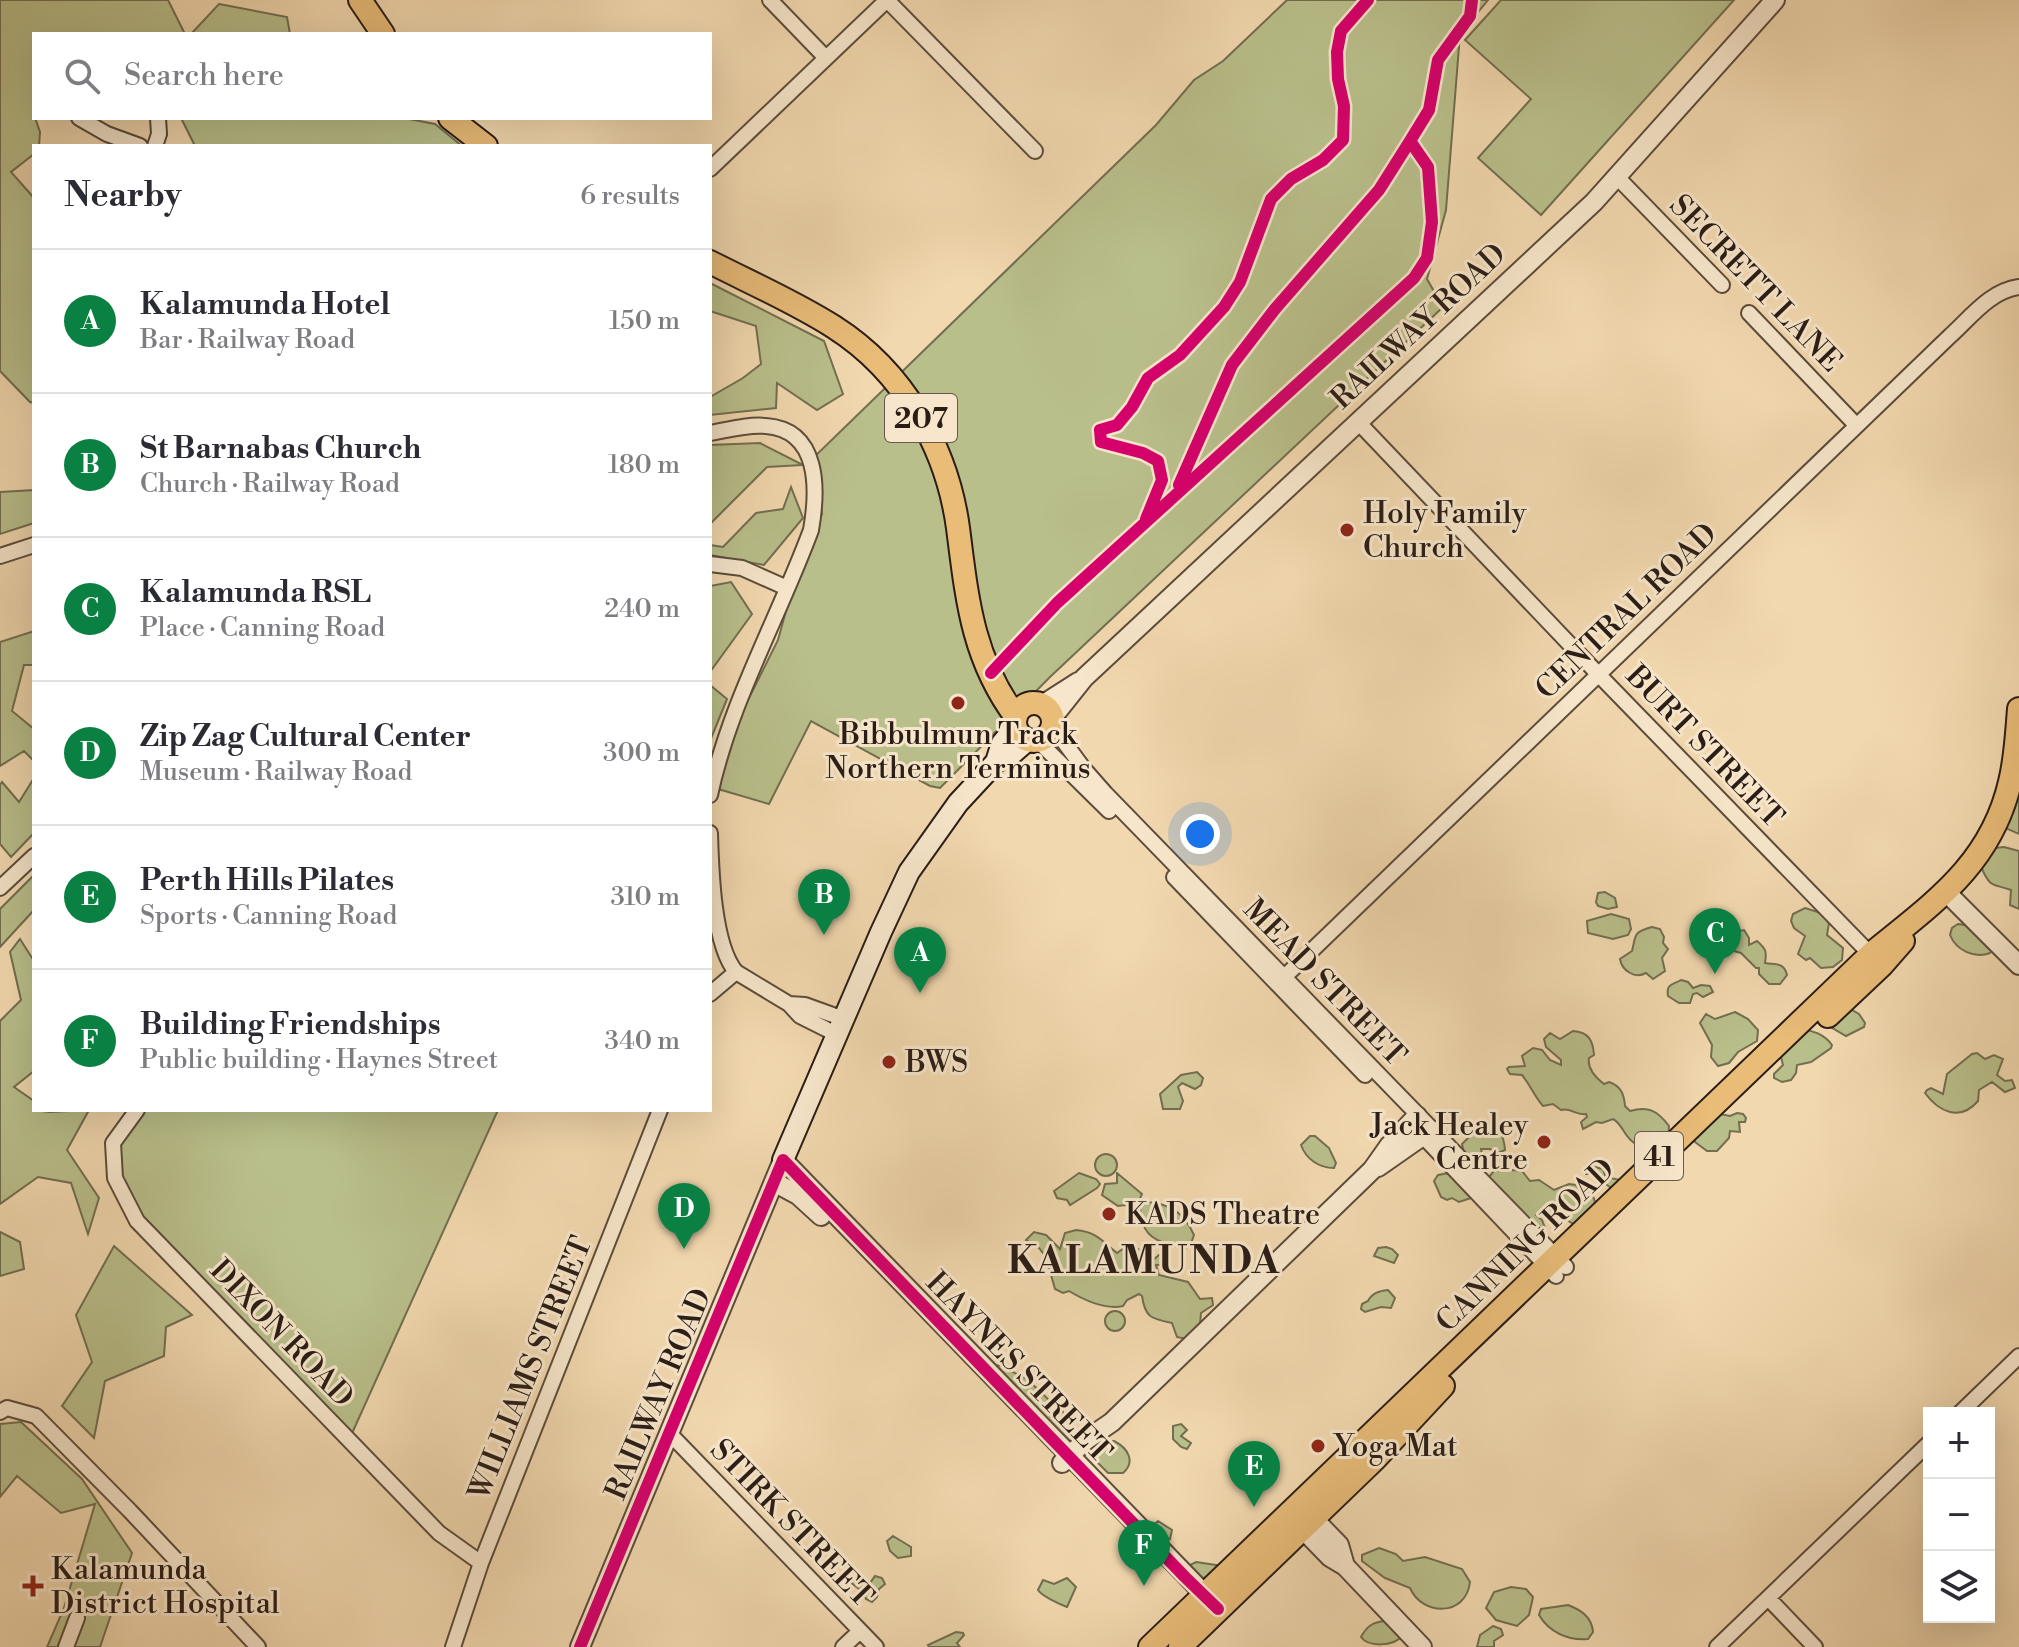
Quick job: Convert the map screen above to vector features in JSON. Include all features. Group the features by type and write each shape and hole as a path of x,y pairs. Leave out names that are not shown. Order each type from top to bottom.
{"main road":[{"path":"360,0 382,32"},
{"path":"453,120 483,144"},
{"name":"207","path":"712,263 833,326 874,358 905,394 931,435 948,477 968,610 978,645 1002,698 1035,722"},
{"name":"CANNING ROAD","path":"1150,1647 1207,1607 1351,1467 1431,1397 1556,1266 1685,1150 1974,863 2003,807 2015,757 2019,709"},
{"name":"RAILWAY ROAD","path":"783,1160 909,872 943,821 996,762 1013,753 1035,722"},
{"name":"CANNING ROAD","path":"1180,1647 1207,1607"}],"street":[{"path":"770,0 826,58"},
{"path":"712,167 887,0 1035,151"},
{"name":"RAILWAY ROAD","path":"1035,722 1359,423 1618,178 1775,0"},
{"path":"82,120 107,134 134,144"},
{"path":"156,144 158,120"},
{"name":"SECRETT LANE","path":"1618,178 1722,285"},
{"name":"CENTRAL ROAD","path":"1281,981 1993,296 2019,287"},
{"name":"SECRETT LANE","path":"1749,313 1856,425"},
{"name":"BURT STREET","path":"1359,423 1876,960"},
{"path":"712,433 764,425 783,429 803,444 816,479 816,505 811,530 730,720 712,786"},
{"path":"0,556 32,546"},
{"path":"712,564 742,568 787,588"},
{"name":"MEAD STREET","path":"1035,722 1084,769 1281,981 1556,1266"},
{"path":"712,853 721,943 729,964 736,972 789,1004 800,1016 841,1027"},
{"path":"0,888 32,858"},
{"path":"1946,892 2019,965"},
{"path":"712,992 736,972"},
{"name":"DIXON ROAD","path":"136,1112 113,1143 115,1178 137,1221 439,1533 481,1563"},
{"name":"WILLIAMS STREET","path":"453,1647 481,1563 659,1112"},
{"path":"1070,1466 1101,1441 1112,1422 1372,1170 1389,1146 1421,1126"},
{"name":"RAILWAY ROAD","path":"580,1647 671,1435 783,1160"},
{"name":"HAYNES STREET","path":"783,1160 841,1228 1207,1607"},
{"name":"HAYNES STREET","path":"774,1182 802,1198 841,1228"},
{"path":"1966,1407 2019,1356"},
{"path":"3,1410 36,1416 258,1647"},
{"name":"STIRK STREET","path":"671,1435 876,1647"},
{"path":"1717,1647 1923,1449"},
{"path":"1300,1516 1339,1545 1345,1566 1422,1647"},
{"path":"1768,1598 1815,1647"},
{"path":"66,1647 77,1618"},
{"path":"843,1647 860,1631"}],"green space":[{"path":"0,0 168,0 184,32 32,32 32,120 36,120 40,132 39,144 32,144 32,156 11,172 32,196 32,402 0,371"},
{"path":"1287,0 1488,0 1460,34 1446,210 1427,279 1443,307 1050,677 940,788 930,786 811,721 769,804 718,789 741,714 778,640 792,589 822,514 810,461 1156,125 1194,80 1223,61"},
{"path":"1501,0 1734,0 1541,215 1478,158 1531,99 1465,40"},
{"path":"219,4 287,17 290,32 193,32"},
{"path":"182,120 414,120 435,124 460,144 194,144"},
{"path":"712,284 824,341 843,394 817,410 777,383 776,408 712,415 712,396 761,364 756,326 712,312"},
{"path":"760,443 803,465 767,467 712,522 712,445"},
{"path":"791,487 803,518 764,565 712,555 712,545 723,547 756,513 783,509"},
{"path":"32,490 32,524 0,534 0,492"},
{"path":"731,582 752,614 712,669 712,586"},
{"path":"32,632 32,665 24,665 12,711 32,727 32,759 24,751 0,766 0,642"},
{"path":"712,687 727,699 712,736"},
{"path":"32,781 32,835 11,857 0,844 2,782 19,802"},
{"path":"2019,789 2019,834 1999,825"},
{"path":"1995,848 2019,851 2019,909 2010,905 2011,890 1990,882 1981,867"},
{"path":"32,877 32,912 0,947 0,909"},
{"path":"1605,892 1615,898 1617,907 1608,909 1598,906 1598,893"},
{"path":"1805,908 1824,914 1829,923 1827,935 1843,948 1842,960 1833,967 1821,968 1810,958 1806,960 1798,954 1805,936 1794,928 1791,921 1793,914"},
{"path":"1611,914 1629,919 1631,929 1628,935 1613,939 1588,933 1587,921"},
{"path":"1958,924 1972,926 1993,949 1990,953 1972,954 1957,945 1950,935 1952,928"},
{"path":"1652,927 1660,929 1663,943 1668,949 1662,958 1665,971 1653,979 1646,973 1630,973 1620,959 1632,951 1638,933"},
{"path":"1744,930 1749,945 1757,941 1764,948 1765,963 1784,968 1787,975 1780,984 1769,984 1759,974 1759,968 1741,953 1730,950 1730,933"},
{"path":"20,939 32,958 32,1073 14,1087 32,1100 32,1112 88,1112 67,1150 99,1198 88,1234 71,1183 38,1177 0,1204 0,1021 21,1000 10,952"},
{"path":"1681,980 1693,988 1710,986 1713,992 1703,997 1693,994 1690,1003 1679,1003 1668,996 1668,989"},
{"path":"1847,1007 1859,1014 1865,1023 1864,1027 1846,1036 1829,1026"},
{"path":"1735,1012 1748,1019 1758,1030 1757,1041 1738,1052 1729,1063 1718,1066 1711,1057 1712,1045 1700,1023 1706,1014 1715,1019"},
{"path":"1800,1030 1822,1036 1832,1045 1831,1048 1811,1062 1797,1065 1791,1080 1782,1082 1774,1078 1783,1065 1780,1053"},
{"path":"1573,1031 1583,1033 1591,1042 1594,1055 1589,1062 1595,1076 1604,1084 1609,1082 1619,1088 1630,1111 1647,1109 1660,1116 1669,1126 1668,1140 1652,1149 1645,1143 1636,1144 1613,1119 1596,1122 1583,1129 1581,1122 1587,1117 1586,1114 1561,1110 1553,1104 1543,1106 1522,1075 1510,1074 1509,1067 1525,1066 1522,1056 1533,1048 1542,1050 1550,1060 1561,1065 1561,1060 1546,1047 1544,1039 1550,1033 1560,1039"},
{"path":"1977,1053 1985,1059 1994,1055 2003,1059 1997,1075 2005,1081 2012,1080 2015,1088 2005,1092 1992,1082 1979,1090 1978,1101 1957,1113 1943,1109 1925,1093 1931,1088 1943,1094 1947,1074"},
{"path":"1197,1072 1203,1078 1201,1085 1195,1089 1182,1083 1178,1087 1183,1101 1180,1109 1163,1109 1160,1094 1181,1075"},
{"path":"136,1112 497,1112 349,1440 137,1221 115,1178 113,1143"},
{"path":"1737,1113 1746,1118 1745,1122 1739,1122 1740,1132 1730,1131 1729,1138 1717,1151 1707,1151 1691,1139 1720,1114 1730,1116"},
{"path":"1483,1121 1493,1124 1499,1131 1505,1150 1498,1153 1481,1149 1483,1159 1478,1163 1464,1153 1462,1144 1470,1136 1471,1125"},
{"path":"1310,1136 1315,1136 1329,1148 1336,1163 1334,1168 1318,1164 1306,1154 1301,1145"},
{"path":"1106,1154 1114,1157 1117,1165 1114,1173 1106,1176 1098,1173 1095,1165 1098,1157"},
{"path":"1587,1165 1603,1169 1607,1181 1611,1178 1620,1180 1612,1188 1609,1187 1598,1175 1586,1174 1584,1169"},
{"path":"1494,1171 1522,1171 1530,1181 1539,1180 1554,1190 1569,1184 1576,1185 1581,1191 1590,1187 1595,1202 1592,1209 1573,1224 1566,1219 1558,1222 1538,1213 1536,1215 1545,1228 1539,1232 1488,1178"},
{"path":"1079,1173 1096,1179 1100,1184 1070,1205 1067,1200 1057,1198 1054,1191"},
{"path":"1117,1173 1142,1194 1134,1211 1125,1205 1118,1206 1102,1195 1105,1184 1117,1183"},
{"path":"1449,1173 1477,1196 1459,1202 1441,1197 1434,1181 1438,1175"},
{"path":"1147,1202 1163,1205 1181,1215 1194,1235 1190,1246 1171,1245 1148,1233 1140,1208"},
{"path":"1076,1230 1094,1235 1117,1253 1132,1247 1153,1260 1166,1254 1168,1262 1156,1265 1159,1275 1188,1282 1200,1299 1212,1298 1213,1305 1201,1313 1200,1324 1186,1339 1177,1337 1172,1323 1151,1316 1139,1294 1123,1306 1109,1307 1069,1291 1063,1293 1055,1289 1046,1257 1026,1240 1034,1232 1046,1235 1060,1249 1065,1233"},
{"path":"0,1232 20,1242 24,1269 0,1276"},
{"path":"114,1246 192,1315 166,1327 164,1356 105,1381 94,1438 62,1406 92,1362 76,1315"},
{"path":"1386,1247 1398,1255 1394,1263 1374,1256 1378,1248"},
{"path":"1388,1290 1395,1298 1391,1308 1381,1307 1365,1312 1361,1309 1362,1304 1374,1294"},
{"path":"1115,1311 1122,1314 1125,1321 1122,1328 1115,1331 1108,1328 1105,1321 1108,1314"},
{"path":"999,1365 1027,1379 1053,1404 1061,1407 1080,1437 1071,1446 995,1366"},
{"path":"21,1422 82,1479 132,1553 100,1647 47,1647 64,1608 95,1504 61,1513 17,1476 0,1497 0,1424"},
{"path":"1181,1424 1187,1430 1181,1436 1191,1443 1187,1449 1173,1439 1173,1426"},
{"path":"1114,1441 1129,1456 1129,1464 1123,1473 1108,1473 1093,1458 1100,1445"},
{"path":"1158,1521 1172,1530 1170,1539 1155,1536 1150,1528"},
{"path":"893,1536 911,1547 911,1556 898,1558 890,1551 887,1541"},
{"path":"1379,1548 1396,1554 1403,1561 1425,1557 1462,1569 1470,1582 1467,1593 1461,1602 1452,1607 1433,1608 1424,1604 1410,1588 1385,1578 1362,1561 1362,1555"},
{"path":"1196,1562 1223,1566 1215,1580 1198,1577 1188,1566"},
{"path":"853,1568 865,1580 865,1587 859,1589 845,1578 844,1572"},
{"path":"875,1576 882,1578 885,1584 872,1602 863,1593"},
{"path":"1067,1578 1076,1587 1067,1607 1038,1590 1043,1580 1054,1584"},
{"path":"1511,1587 1526,1589 1533,1597 1529,1615 1517,1626 1496,1620 1486,1608 1494,1592"},
{"path":"1568,1605 1588,1618 1593,1632 1588,1639 1560,1634 1539,1615 1541,1609"},
{"path":"1385,1621 1402,1636 1398,1640 1381,1644 1369,1643 1361,1637 1371,1625"},
{"path":"1493,1626 1501,1629 1503,1635 1494,1641 1494,1647 1477,1647 1480,1635"},
{"path":"956,1632 964,1635 957,1643 960,1647 929,1647 928,1645"}],"cycle path":[{"path":"1146,519 1162,480 1158,461 1143,453 1101,442 1100,430 1117,425 1132,407 1148,378 1180,355 1224,307 1240,282 1271,199 1291,179 1323,160 1343,140 1344,106 1338,79 1337,52 1341,31 1368,0"},
{"path":"991,673 1057,603 1414,278 1427,258 1432,222 1428,167 1410,141 1429,110 1438,60 1470,16 1472,0"},
{"path":"1179,485 1232,365 1275,309 1379,190 1410,141"},
{"path":"580,1647 783,1160 1218,1609"}],"place":[{"name":"Holy Family Church","path":"1347,530"},
{"name":"Bibbulmun Track Northern Terminus","path":"958,703"},
{"name":"St Barnabas Church","path":"824,935"},
{"name":"Kalamunda RSL","path":"1715,974"},
{"name":"Kalamunda Hotel","path":"920,993"},
{"name":"BWS","path":"889,1062"},
{"name":"Jack Healey Centre","path":"1544,1142"},
{"name":"KADS Theatre","path":"1109,1214"},
{"name":"Zip Zag Cultural Center","path":"684,1249"},
{"name":"Yoga Mat","path":"1318,1446"},
{"name":"Perth Hills Pilates","path":"1254,1507"},
{"name":"Kalamunda District Hospital","path":"33,1586"},
{"name":"Building Friendships","path":"1144,1586"}],"district":[{"name":"KALAMUNDA","path":"1144,1260"}]}
